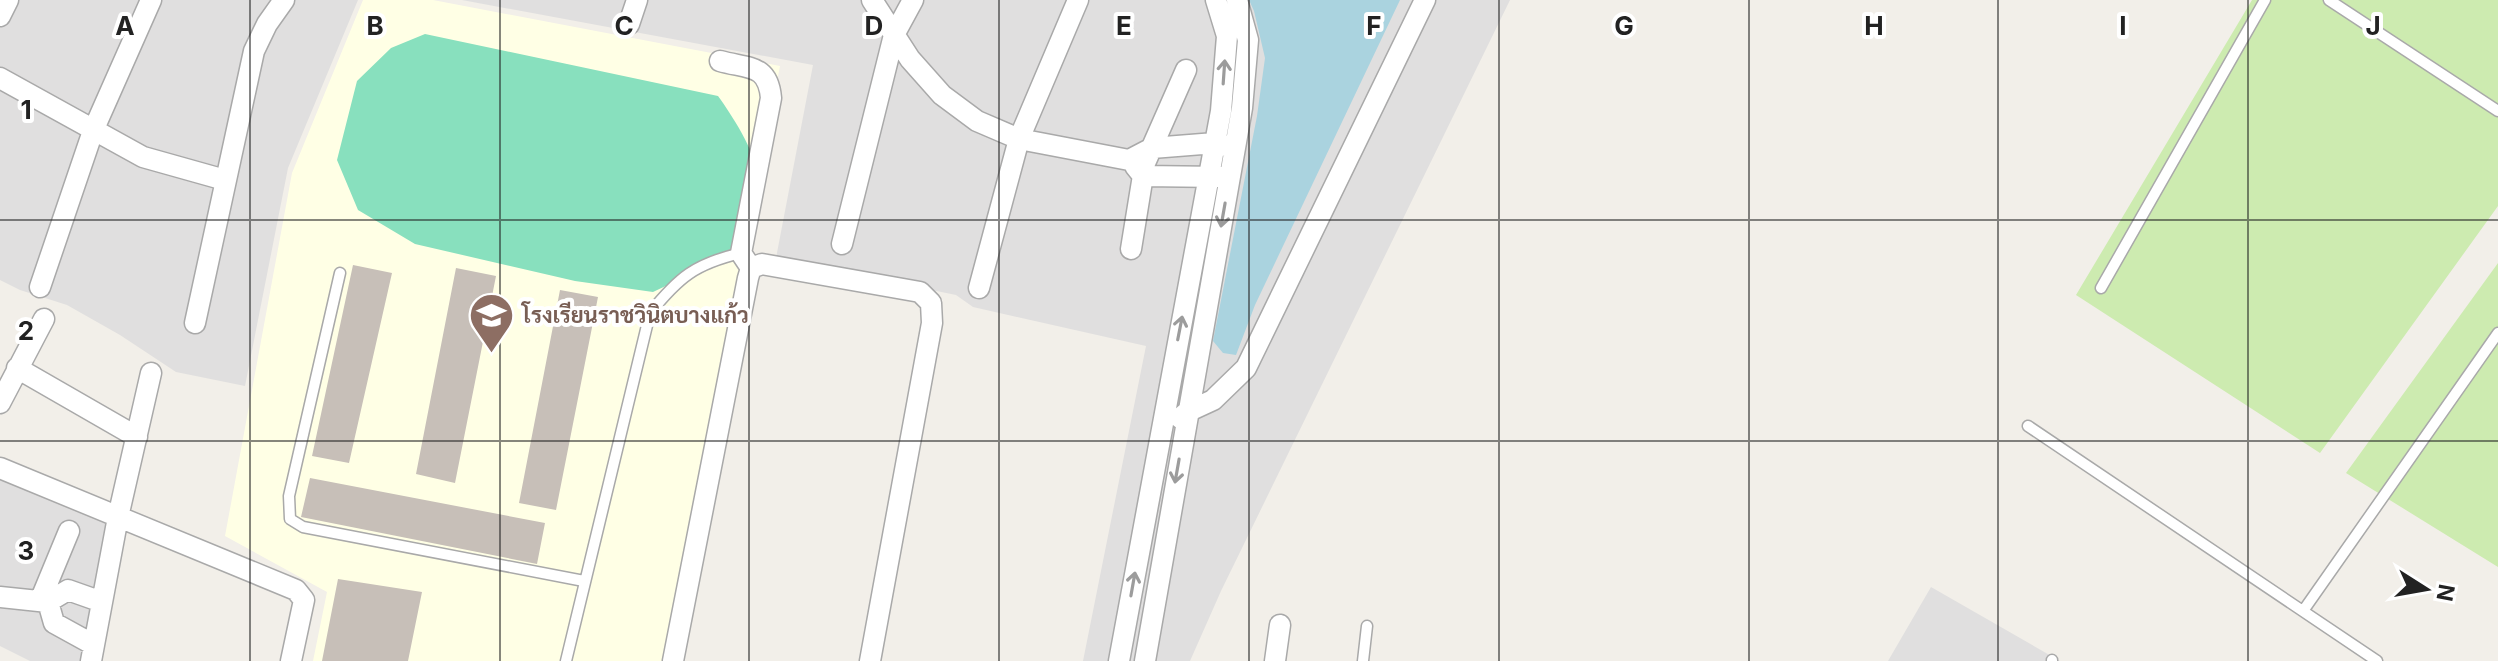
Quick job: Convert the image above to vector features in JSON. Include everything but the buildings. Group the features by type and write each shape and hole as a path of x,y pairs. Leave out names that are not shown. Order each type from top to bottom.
{"street":[{"path":"0,16 8,0"},
{"path":"40,287 93,131 151,0"},
{"path":"195,323 254,51 284,0"},
{"path":"629,24 637,0"},
{"path":"872,0 910,59 942,95 977,121 1019,139 1129,160 1143,176 1219,177"},
{"path":"842,244 894,35 913,0"},
{"path":"979,288 1019,139 1078,0"},
{"path":"1216,0 1227,36 1231,113"},
{"path":"1119,661 1160,437 1248,40 1237,0"},
{"path":"1160,437 1187,412 1213,400 1246,368 1425,0"},
{"path":"673,661 746,261 771,92 768,77 762,72 720,61"},
{"path":"1131,249 1143,176 1186,70"},
{"path":"0,78 143,157 225,180"},
{"path":"1129,160 1152,148 1225,146"},
{"path":"1145,661 1187,412 1219,177"},
{"path":"746,261 920,292 931,303 932,323 870,661"},
{"path":"0,403 44,319"},
{"path":"17,368 137,437"},
{"path":"69,531 44,601 54,623 92,653 118,517 151,373"},
{"path":"0,468 296,590 304,600 291,661"},
{"path":"0,597 44,601 68,590 102,602"},
{"path":"1275,661 1280,625"}],"lane":[{"path":"2101,288 2265,0"},
{"path":"2329,0 2498,111"},
{"path":"566,661 650,313 671,287 705,262 746,261"},
{"path":"340,273 289,496 290,519 303,527 584,581"},
{"path":"2303,611 2498,333"},
{"path":"2028,426 2377,661"},
{"path":"1363,661 1367,626"}],"shaded area":[{"path":"0,0 358,0 288,168 245,386 176,372 67,305 0,280"},
{"name":"โรงเรียนราชวินิตบางแก้ว","path":"363,0 433,0 780,66 665,661 313,661 327,592 225,536 292,173"},
{"path":"462,0 1510,0 1221,591 1190,661 1083,661 1146,346 973,307 956,295 776,258 813,65"},
{"path":"0,474 110,522 81,661 30,661 0,646"},
{"path":"1931,587 2060,661 1888,661"}],"green space":[{"path":"2252,0 2498,0 2498,206 2320,453 2076,295"},
{"path":"425,34 718,96 748,144 757,174 751,205 729,256 653,292 575,281 415,244 358,210 337,160 357,81 391,48"},
{"path":"2498,263 2498,567 2346,473"}],"water":[{"path":"1249,0 1400,0 1255,305 1236,355 1223,353 1213,341 1257,116 1265,58"}],"place":[{"name":"โรงเรียนราชวินิตบางแก้ว","path":"491,354"}]}
